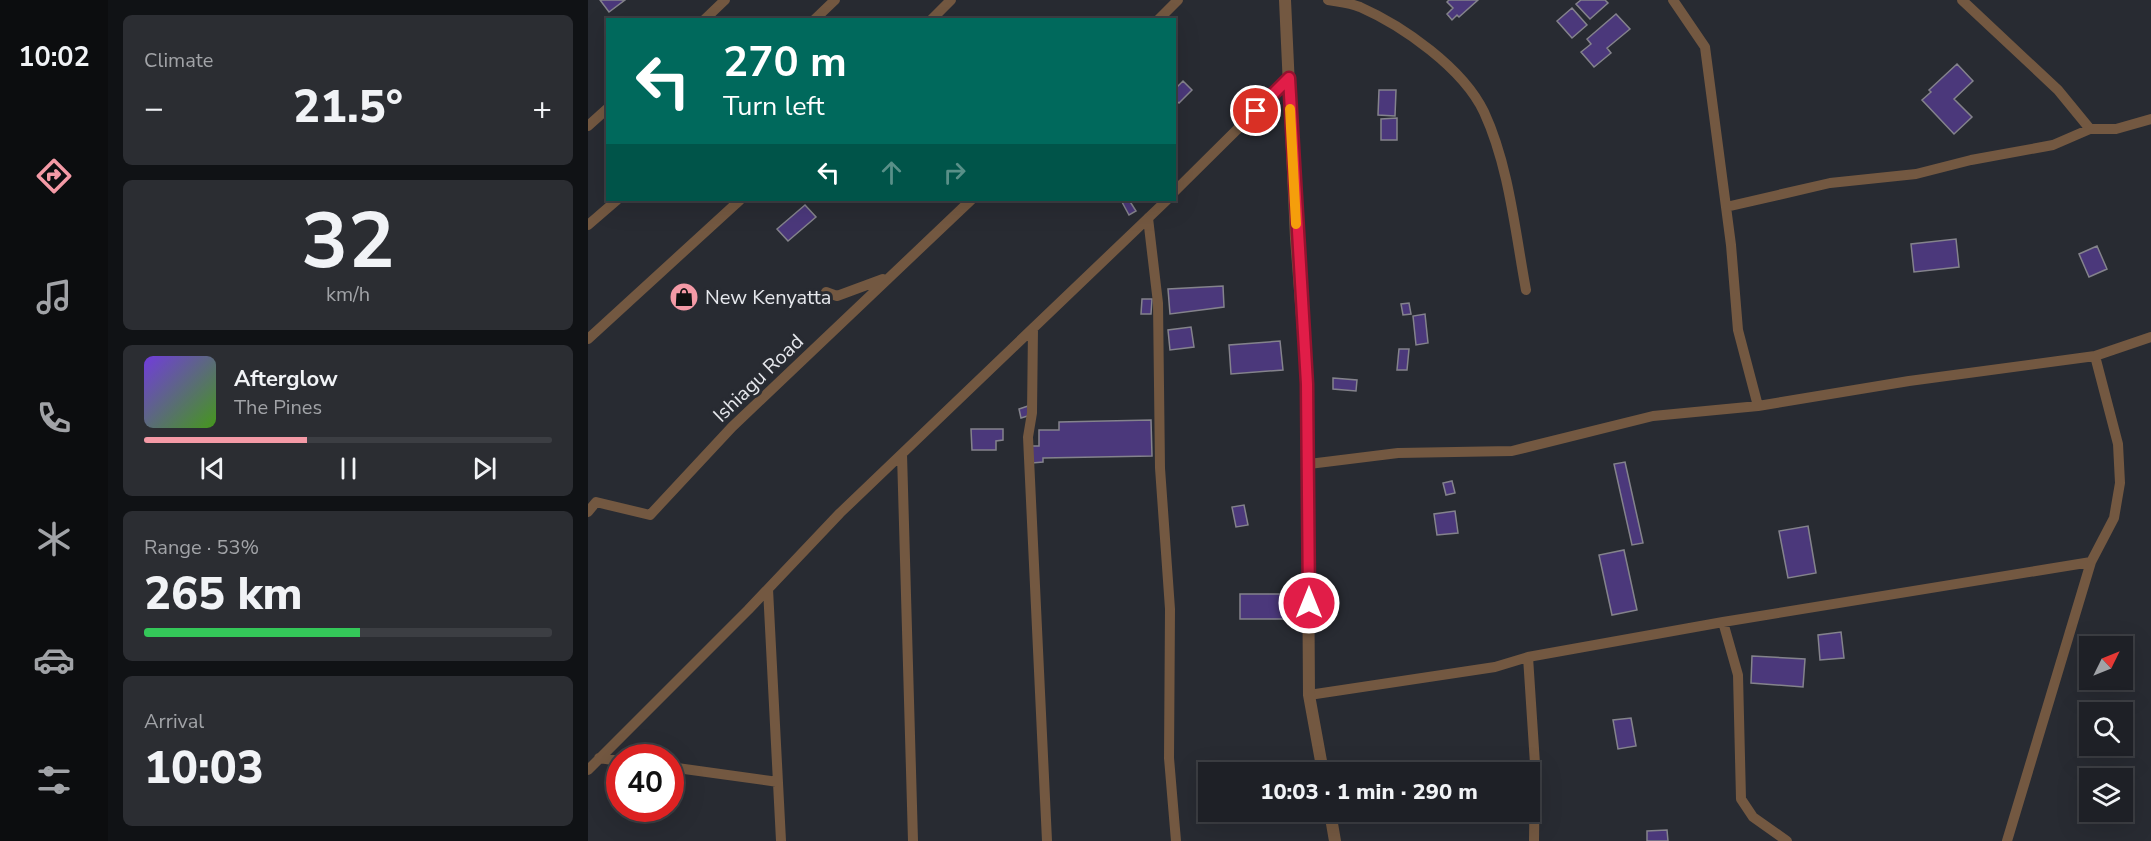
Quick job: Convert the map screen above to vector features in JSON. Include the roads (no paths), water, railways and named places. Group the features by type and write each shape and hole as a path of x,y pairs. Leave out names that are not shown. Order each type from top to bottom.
{"street":[{"path":"706,18 725,0"},
{"path":"816,18 835,0"},
{"path":"933,18 951,0"},
{"path":"1160,18 1178,0"},
{"path":"1285,0 1309,464 1309,695 1321,762"},
{"path":"1328,0 1358,6 1401,29 1449,65 1483,111 1504,174 1526,290"},
{"path":"1673,0 1705,47 1726,207 1738,330 1758,406"},
{"path":"1962,0 2058,90 2090,129"},
{"path":"1176,190 1289,78"},
{"path":"588,126 606,110"},
{"path":"1726,207 1830,183 1916,174 1971,160 2053,145 2090,129 2116,129 2151,120"},
{"path":"588,225 615,201"},
{"path":"588,339 739,201"},
{"name":"Ishiagu Road","path":"588,512 596,502 650,515 732,427 970,201"},
{"path":"588,770 768,589 840,513 1166,201"},
{"path":"1148,218 1158,303 1160,468 1170,609 1169,758 1176,841"},
{"path":"826,292 837,296 889,277"},
{"path":"1033,328 1032,412 1028,437 1047,841"},
{"path":"1309,464 1398,453 1512,451 1653,416 1758,406 1909,381 2095,356 2151,337"},
{"path":"2007,841 2091,562 2114,518 2120,483 2118,444 2095,356"},
{"path":"902,454 913,841"},
{"path":"1309,695 1495,668 1528,657 1723,622 2091,562"},
{"path":"768,589 781,841"},
{"path":"1723,622 1738,675 1741,799 1753,818 1787,841"},
{"path":"1528,657 1535,764 1534,841"},
{"path":"599,758 606,759"},
{"path":"684,769 778,782"},
{"path":"1332,822 1335,841"}],"place":[{"name":"New Kenyatta","path":"684,297"}]}
